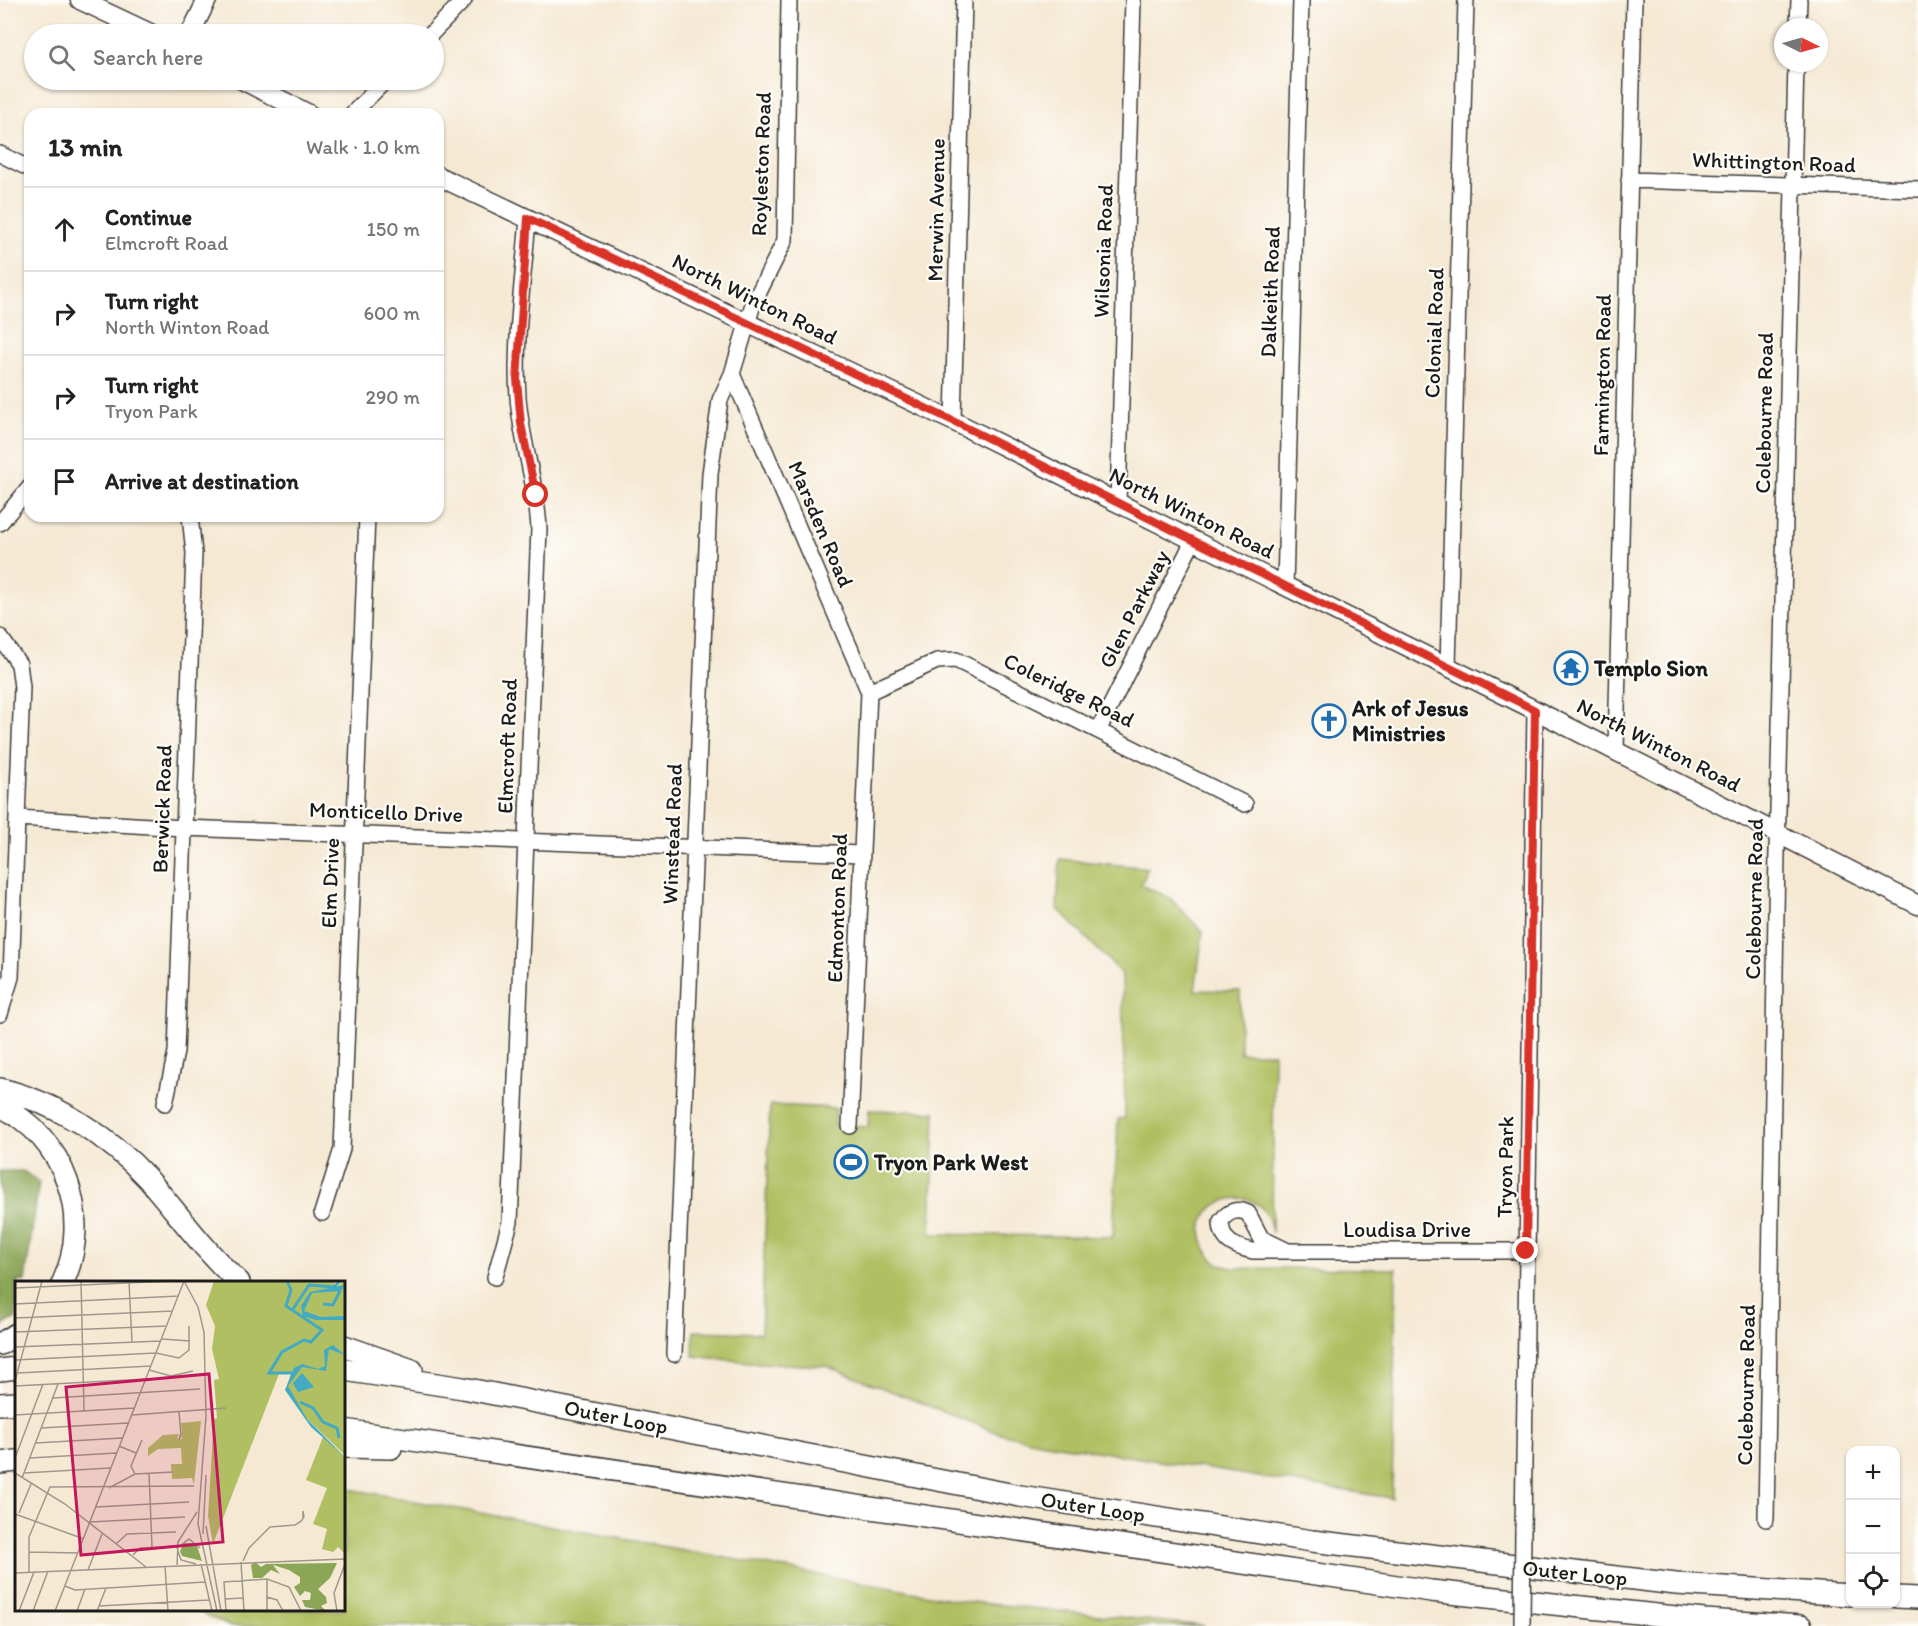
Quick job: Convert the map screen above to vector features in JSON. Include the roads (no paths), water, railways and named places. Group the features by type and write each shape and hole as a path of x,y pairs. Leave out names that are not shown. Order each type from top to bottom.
{"highway":[{"path":"0,1089 27,1097 61,1113 116,1149 147,1178 211,1255 238,1281"},
{"path":"0,1106 20,1117 39,1133 68,1180 75,1210 75,1235 70,1265 63,1281"},
{"path":"0,1344 15,1335"},
{"path":"345,1346 441,1379 508,1396"},
{"path":"0,1370 15,1368"},
{"name":"Outer Loop","path":"345,1370 508,1396 998,1492 1289,1537 1425,1556 1676,1584 1846,1595"},
{"path":"0,1404 15,1403"},
{"name":"Outer Loop","path":"345,1430 1420,1590 1704,1620 1801,1626"},
{"path":"345,1447 506,1454"},
{"path":"0,1463 15,1461"},
{"path":"1900,1597 1918,1598"}],"main road":[{"path":"80,0 131,24"},
{"path":"195,24 207,0"},
{"path":"262,90 297,108"},
{"name":"North Winton Road","path":"444,179 953,421 1616,750 1918,905"}],"street":[{"path":"440,24 464,0"},
{"name":"Royleston Road","path":"747,321 785,240 789,0"},
{"name":"Merwin Avenue","path":"953,421 964,0"},
{"name":"Wilsonia Road","path":"1118,503 1133,0"},
{"name":"Dalkeith Road","path":"1285,586 1301,0"},
{"name":"Colonial Road","path":"1448,666 1466,0"},
{"name":"Farmington Road","path":"1616,750 1634,0"},
{"path":"1798,18 1799,0"},
{"name":"Colebourne Road","path":"1766,1519 1778,832 1796,72"},
{"path":"358,108 376,90"},
{"path":"0,154 24,166"},
{"name":"Whittington Road","path":"1629,180 1918,189"},
{"name":"Elmcroft Road","path":"495,1277 510,1222 539,529 536,495 521,424 517,379 528,218"},
{"name":"Winstead Road","path":"674,1354 693,848 711,465 720,400 732,374 747,321"},
{"name":"Marsden Road","path":"732,374 869,692"},
{"path":"0,523 24,494"},
{"name":"Berwick Road","path":"165,1103 176,1052 194,553 191,522"},
{"name":"Elm Drive","path":"322,1213 342,1149 367,522"},
{"name":"Glen Parkway","path":"1099,729 1193,541"},
{"path":"0,637 19,664 22,687 11,977 0,1014"},
{"name":"Coleridge Road","path":"869,692 937,661 950,659 1099,729 1245,804"},
{"name":"Edmonton Road","path":"850,1126 869,692"},
{"name":"Tryon Park","path":"1522,1626 1535,710"},
{"name":"Monticello Drive","path":"17,818 184,828 355,833 861,855"},
{"name":"Loudisa Drive","path":"1288,1251 1526,1251"}],"place":[{"name":"Templo Sion","path":"1571,668"},
{"name":"Ark of Jesus Ministries","path":"1329,721"},
{"name":"Tryon Park West","path":"851,1162"}]}
